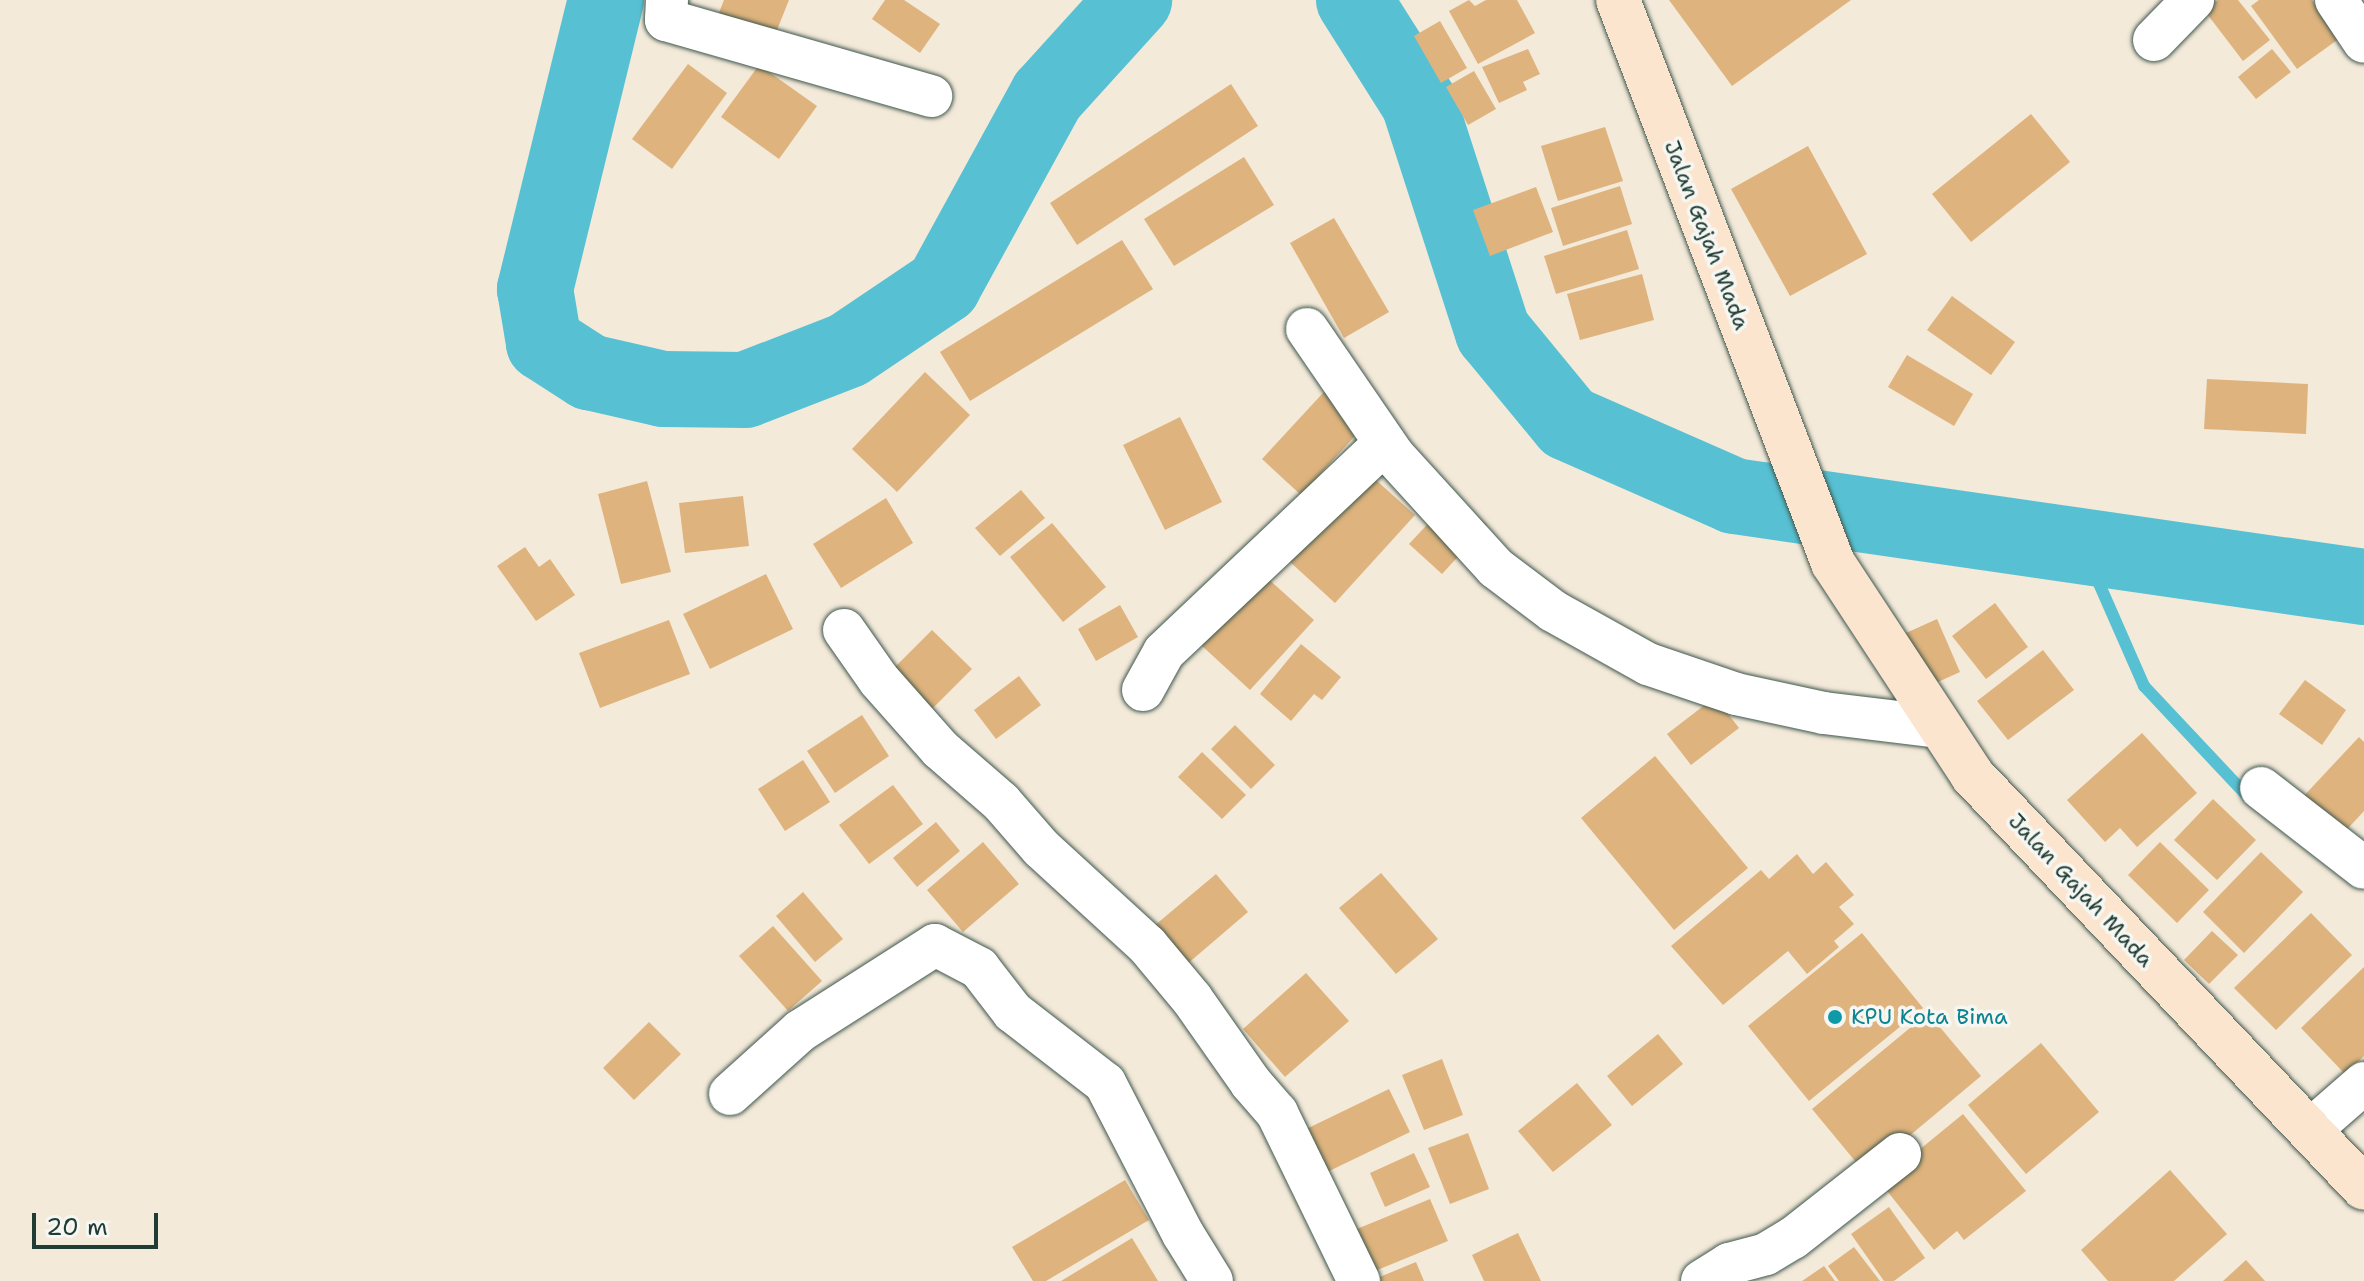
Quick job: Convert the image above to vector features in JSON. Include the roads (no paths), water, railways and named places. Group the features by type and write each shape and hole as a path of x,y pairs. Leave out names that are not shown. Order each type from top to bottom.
{"main road":[{"name":"Jalan Gajah Mada","path":"1618,0 1833,563 1972,775 2364,1188"}],"street":[{"path":"667,0 666,20 931,96"},
{"path":"2154,40 2193,0"},
{"path":"2336,0 2364,42"},
{"path":"1307,329 1385,443 1496,568 1553,611 1648,664 1736,694 1795,707 1940,727"},
{"path":"1143,690 1164,652 1385,443"},
{"path":"844,630 879,680 940,749 1001,802 1041,848 1147,945 1192,999 1251,1083 1277,1113 1359,1281"},
{"path":"2261,788 2364,868"},
{"path":"730,1094 800,1031 935,945 979,968 1013,1012 1105,1083 1183,1234 1212,1281"},
{"path":"2309,1131 2364,1083"},
{"path":"1702,1281 1729,1264 1766,1254 1793,1238 1900,1154"}],"waterway":[{"path":"606,0 535,289 544,343 589,372 663,389 745,390 848,350 943,286 1047,96 1134,0"},
{"path":"1354,0 1419,103 1493,332 1568,423 1734,496 2364,587"},
{"path":"2083,547 2144,686 2250,799"}],"place":[{"name":"KPU Kota Bima","path":"1835,1017"}]}
